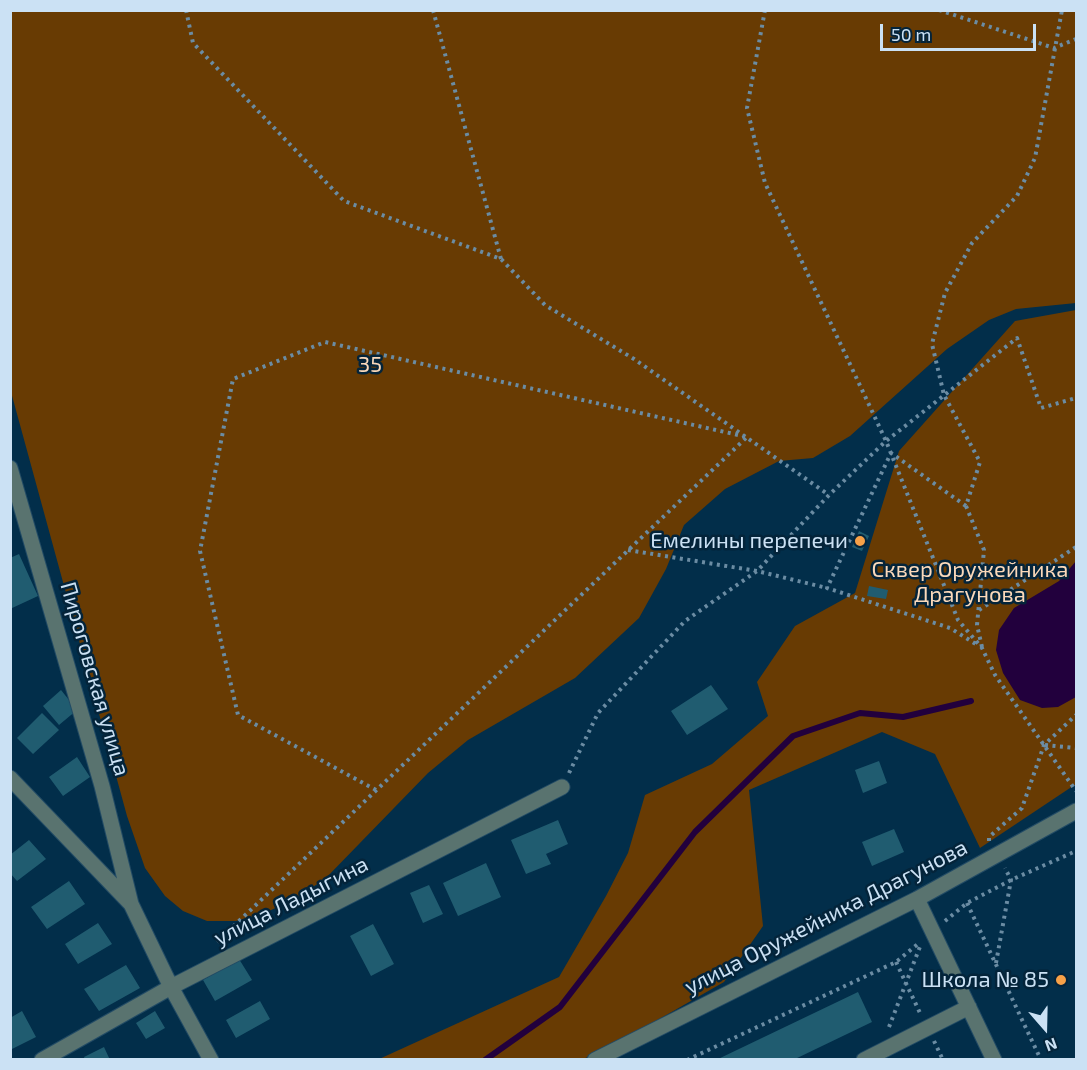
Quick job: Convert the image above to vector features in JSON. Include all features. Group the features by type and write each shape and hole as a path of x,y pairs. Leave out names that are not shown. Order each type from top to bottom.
{"street":[{"name":"Пироговская улица","path":"10,468 102,786 131,904"},
{"path":"10,778 131,904 171,987 211,1059"},
{"name":"улица Ладыгина","path":"42,1059 171,987 562,788"},
{"name":"улица Оружейника Драгунова","path":"595,1059 917,899 1077,811"},
{"path":"917,899 994,1059"},
{"path":"864,1059 969,1007"}],"path":[{"path":"186,10 193,44 344,201 501,259 545,305 634,359 829,495"},
{"path":"433,10 501,259"},
{"path":"765,10 747,108 765,183 886,441 958,620 982,648"},
{"path":"939,10 1054,48 1077,39"},
{"path":"966,506 980,462 944,395 932,344 945,293 972,243 1017,196 1035,158 1062,10"},
{"path":"562,788 598,713 685,621 757,571 829,495 886,441 1017,338 1041,408 1077,398"},
{"path":"376,790 238,715 200,551 233,379 325,342 747,437"},
{"path":"214,946 747,437"},
{"path":"891,453 966,506 984,550 977,625 982,648 995,675 1077,791"},
{"path":"827,588 891,453"},
{"path":"979,610 1077,547"},
{"path":"628,550 757,571 827,588 950,628 982,648"},
{"path":"996,963 1011,880 990,845 988,837 1022,808 1044,745 1077,715"},
{"path":"1044,745 1077,748"},
{"path":"1041,1059 968,903 1011,880 1077,850"},
{"path":"879,1052 922,941"},
{"path":"687,1059 698,1057 896,962"}],"green space":[{"name":"35","path":"10,11 1076,11 1076,303 1016,309 989,320 947,349 850,436 813,458 779,461 725,489 684,525 666,569 639,618 575,678 468,740 428,773 325,879 296,898 265,913 236,921 207,921 183,911 165,896 145,868 127,816 11,392"},
{"name":"Сквер Оружейника Драгунова","path":"1076,310 1076,784 980,848 935,754 882,732 749,790 763,926 724,982 607,1049 583,1059 377,1060 559,977 628,853 645,795 712,764 768,716 757,682 795,626 855,593 899,451 1015,321"}],"shaded area":[{"path":"1076,561 1076,697 1058,707 1042,708 1020,700 1003,673 996,650 999,630 1014,608 1059,581"}],"building":[{"name":"Емелины перепечи","path":"859,531 869,536 862,551 852,547"},
{"path":"19,554 38,596 10,609 10,558"},
{"path":"869,586 888,590 886,599 867,596"},
{"path":"711,685 728,709 687,735 671,711"},
{"path":"61,690 77,710 59,725 43,706"},
{"path":"42,713 59,730 33,754 17,738"},
{"path":"77,757 90,777 63,796 49,777"},
{"path":"879,761 887,783 863,793 855,770"},
{"path":"558,820 568,844 546,854 551,864 526,874 511,840"},
{"path":"894,829 904,852 872,866 862,842"},
{"path":"29,840 46,859 17,881 10,873 10,855"},
{"path":"486,863 501,897 458,916 443,883"},
{"path":"69,881 85,904 47,929 31,907"},
{"path":"429,885 443,914 423,923 410,893"},
{"path":"98,923 112,944 78,964 65,944"},
{"path":"373,924 394,964 371,976 350,936"},
{"path":"239,959 252,980 215,1001 203,980"},
{"path":"126,965 140,988 99,1011 84,989"},
{"path":"858,992 872,1022 793,1060 716,1060"},
{"path":"260,1001 270,1019 236,1038 226,1020"},
{"path":"22,1011 36,1037 10,1050 10,1018"},
{"path":"155,1011 165,1028 146,1039 136,1023"},
{"path":"104,1047 110,1060 85,1060 84,1057"}],"waterway":[{"path":"485,1060 560,1007 695,832 793,736 860,713 903,717 971,701"}],"place":[{"name":"Емелины перепечи","path":"860,541"},
{"name":"Школа № 85","path":"1061,980"}]}
